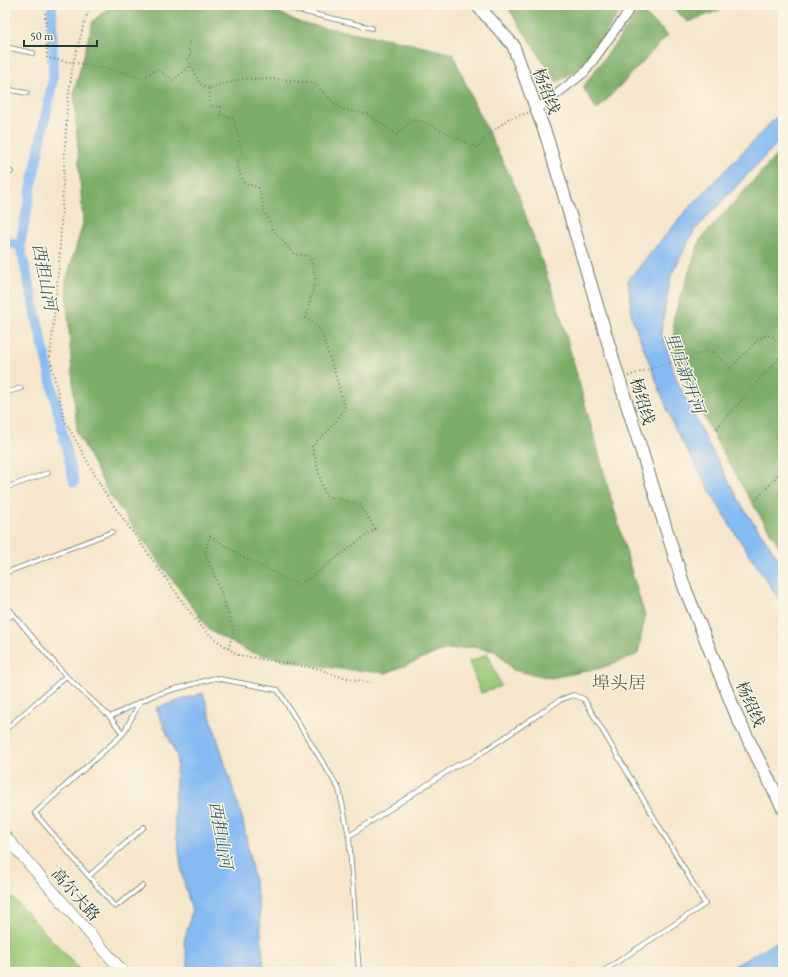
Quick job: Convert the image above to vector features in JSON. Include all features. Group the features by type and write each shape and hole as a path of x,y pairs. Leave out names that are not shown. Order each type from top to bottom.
{"main road":[{"name":"杨绍线","path":"477,5 512,45 547,138 619,379 684,586 738,719 783,808"}],"street":[{"path":"536,110 586,72 634,5"},
{"name":"高尔夫路","path":"5,836 123,972"}],"lane":[{"path":"283,5 293,9 372,28"},
{"path":"5,47 34,53"},
{"path":"5,89 27,94"},
{"path":"5,171 11,172"},
{"path":"5,393 21,388"},
{"path":"5,488 48,473"},
{"path":"5,573 112,532"},
{"path":"5,604 66,676 110,717 123,734"},
{"path":"5,621 13,614"},
{"path":"5,730 66,676"},
{"path":"110,717 154,695 215,678 278,690 339,789 349,836 359,972"},
{"path":"349,836 457,765 471,760 560,700 573,695 584,699 706,904 602,972"},
{"path":"140,702 123,734 34,813 115,906 142,886"},
{"path":"89,876 144,828"}],"path":[{"path":"45,5 47,58 116,70 143,79 156,69 174,80 191,65"},
{"path":"93,5 86,17 73,63 67,108 59,265 50,358 64,419 106,494 200,626 216,640 238,655 320,669 371,683"},
{"path":"189,42 188,49 192,54 188,59 200,84 209,88 243,79 276,79 314,83 342,109 368,114 397,134 412,120 424,122 478,148 486,137 508,119 536,110"},
{"path":"209,88 210,106 221,107 221,115 234,119 242,152 237,164 243,182 259,188 264,210 273,230 294,254 309,256 316,277 306,318 320,329 345,408 329,430 312,446 325,496 360,504 375,528 300,585 243,557 210,536 205,554 218,584 234,630 228,649"},
{"path":"619,379 710,350 730,368 759,339 765,336 772,336 783,346"},
{"path":"717,428 783,353"},
{"path":"756,500 783,469"}],"green space":[{"path":"111,5 262,5 301,23 395,40 453,54 474,103 516,188 559,310 645,616 638,654 601,668 551,678 513,670 495,651 471,647 444,650 386,673 340,669 299,663 250,652 210,631 109,494 77,432 66,281 83,223 74,92 93,21"},
{"path":"506,5 625,5 581,67 557,82"},
{"path":"669,5 734,5 688,22"},
{"path":"640,10 668,35 597,110 583,87"},
{"path":"783,148 783,552 752,503 712,433 676,361 673,319 700,240"},
{"path":"488,654 501,686 481,693 469,662"},
{"path":"5,890 81,971 81,972 5,972"}],"water":[{"path":"783,110 783,137 694,231 671,276 661,330 676,378 706,440 744,509 783,565 783,605 729,524 675,429 632,318 628,280 686,211"},
{"path":"203,693 243,821 259,907 264,972 189,972 184,942 192,911 183,879 174,817 177,757 156,708"},
{"path":"783,938 783,972 724,972"}],"waterway":[{"name":"西担山河","path":"52,5 53,79 20,245 74,482"},
{"path":"5,242 20,245"}],"district":[{"name":"埠头居","path":"619,683"}],"water label":[{"name":"里庄新开河","path":"685,373"}]}
